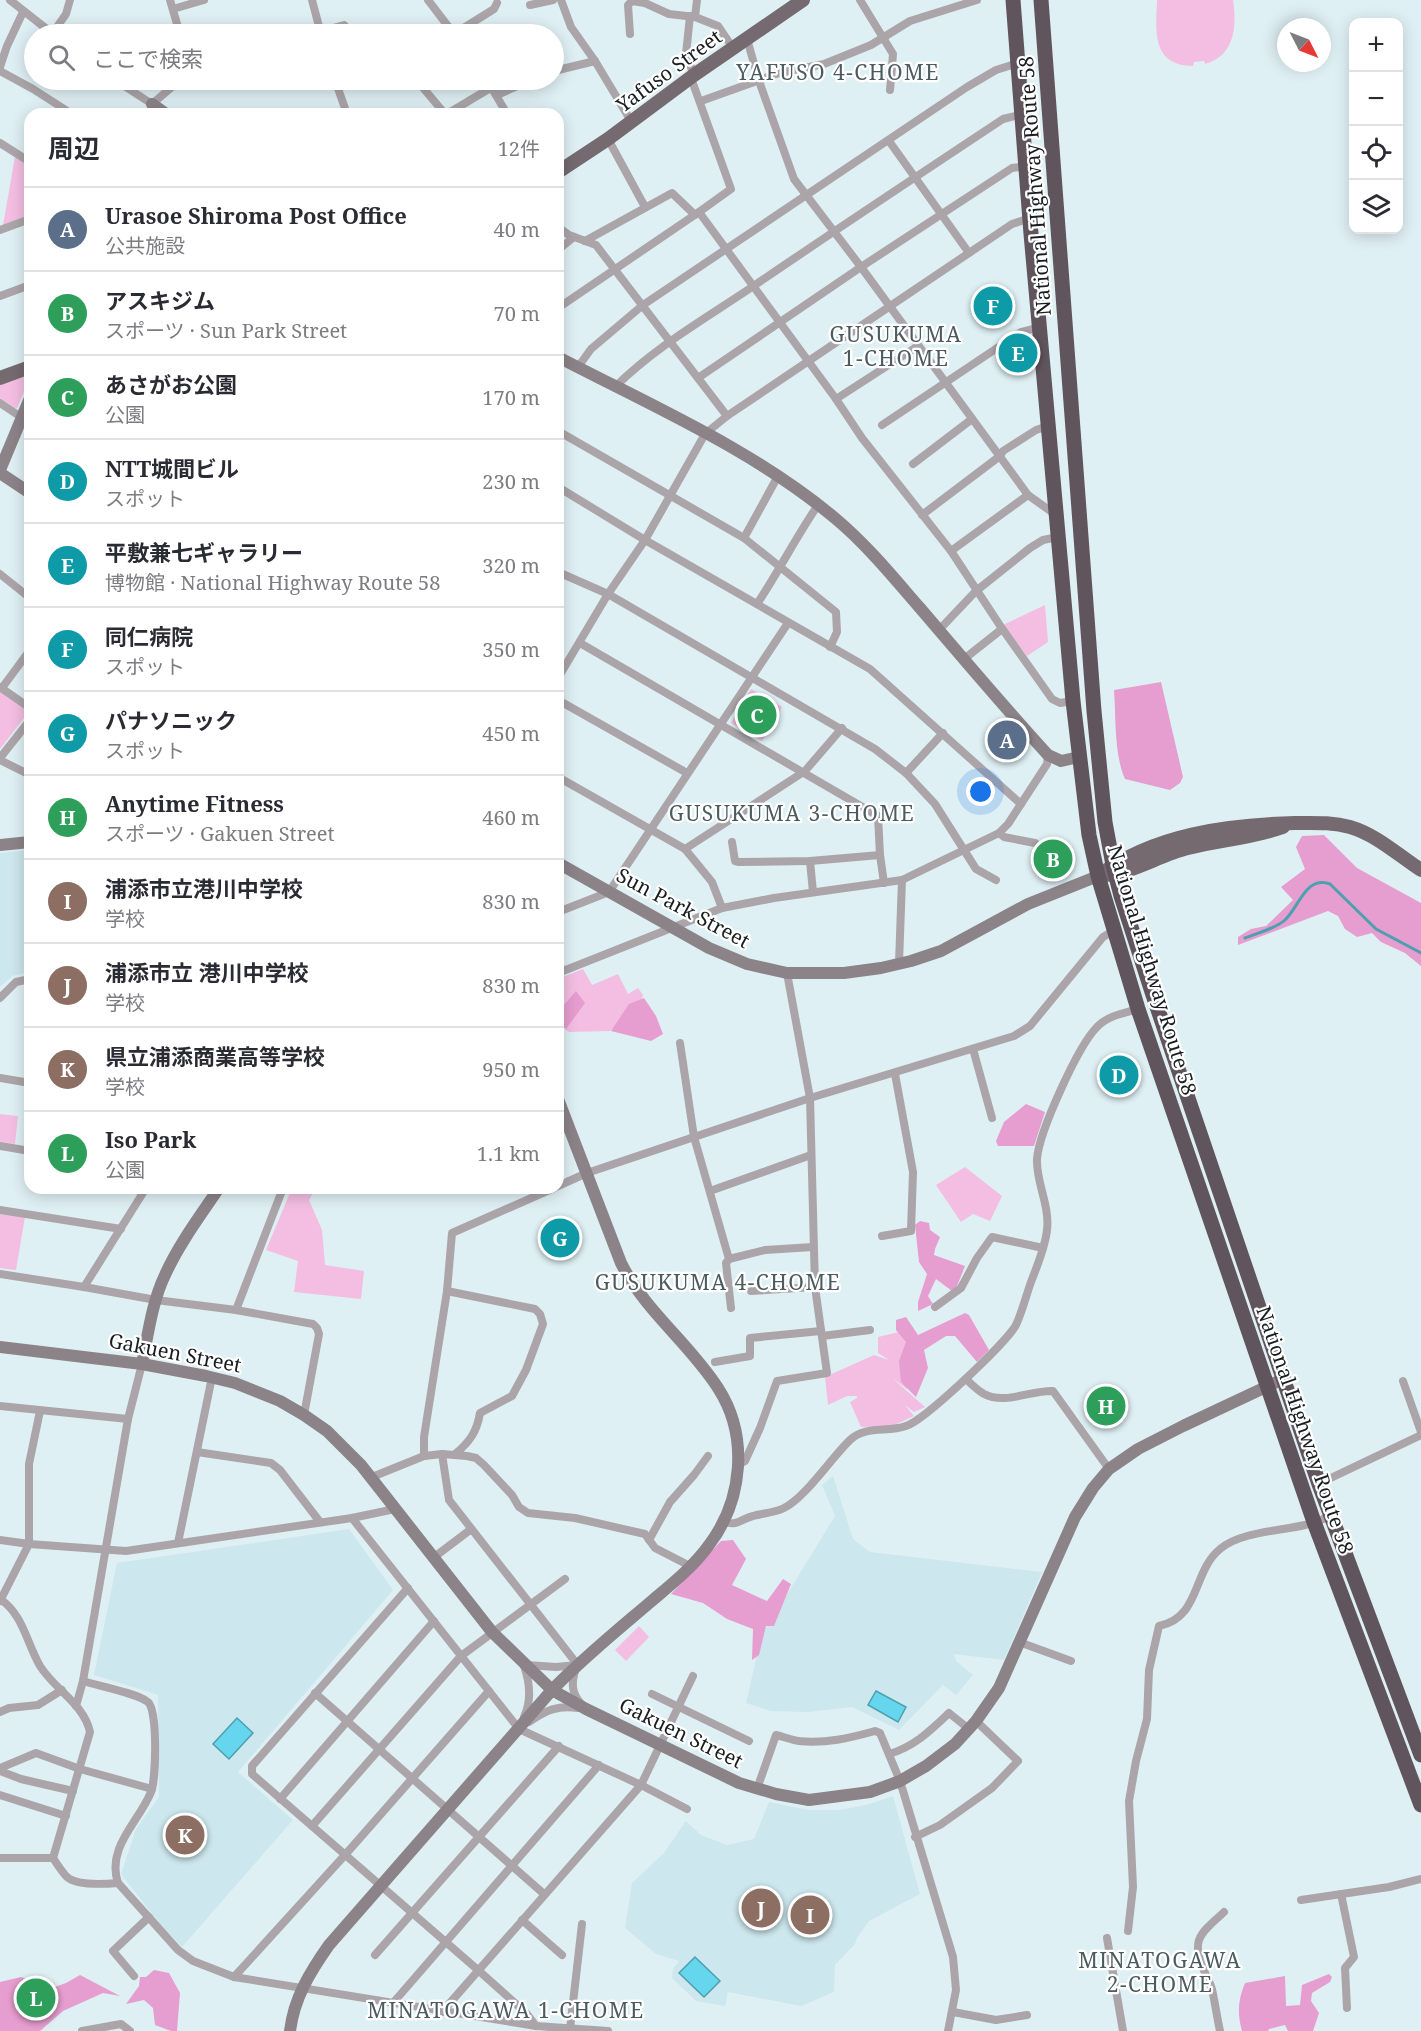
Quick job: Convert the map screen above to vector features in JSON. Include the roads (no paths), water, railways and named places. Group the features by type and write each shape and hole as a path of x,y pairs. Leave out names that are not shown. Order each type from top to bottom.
{"highway":[{"name":"National Highway Route 58","path":"1012,0 1073,700 1089,835 1098,876 1138,1009 1314,1522 1421,1805"},
{"name":"National Highway Route 58","path":"1041,0 1095,722 1101,789 1114,870 1155,1000 1285,1378 1319,1484 1421,1755"}],"main road":[{"name":"Yafuso Street","path":"564,168 608,140 631,121 747,39 784,5 803,0"},
{"path":"0,378 24,369"},
{"path":"1098,876 1187,848 1261,835 1293,824 1334,823 1353,828 1375,838 1421,870"}],"street":[{"path":"10,0 39,24"},
{"path":"59,24 66,14 70,0"},
{"path":"170,0 177,24"},
{"path":"173,9 204,0"},
{"path":"312,0 319,24"},
{"path":"428,0 446,24"},
{"path":"530,5 553,0"},
{"path":"561,0 570,27 595,61 631,121"},
{"path":"564,305 731,189 686,54 697,0"},
{"path":"860,0 893,54 890,90"},
{"path":"701,101 779,73 824,64 871,45 910,21 977,0"},
{"path":"1003,0 1012,0"},
{"path":"630,34 628,5 632,1 645,2 669,14 693,17 718,26 733,48"},
{"path":"467,24 494,9 497,3"},
{"path":"0,67 23,12"},
{"path":"747,39 759,81 794,179 1028,495 1056,515"},
{"path":"564,69 595,61"},
{"path":"578,367 591,349 643,305 981,78 1017,63"},
{"path":"0,71 24,84"},
{"path":"35,90 63,108"},
{"path":"130,90 158,108"},
{"path":"152,104 168,90"},
{"path":"339,90 345,108"},
{"path":"425,90 441,108"},
{"path":"454,108 479,90"},
{"path":"494,90 504,108"},
{"path":"498,95 509,90"},
{"path":"615,387 630,372 670,341 834,231 1003,119 1023,114"},
{"path":"608,140 645,207"},
{"path":"889,141 969,253"},
{"path":"0,143 24,158"},
{"path":"698,378 1012,168 1027,166"},
{"path":"585,241 672,193 697,214 727,249 862,438 951,551 976,591 1052,699 1060,703 1073,700"},
{"path":"564,668 608,594 645,540 705,434 728,416 1017,221 1030,218"},
{"path":"0,230 24,221"},
{"path":"564,231 596,245 728,416"},
{"path":"564,245 574,237"},
{"path":"0,296 24,287"},
{"path":"882,425 1021,332 1040,327"},
{"path":"836,399 918,346"},
{"path":"564,361 705,434 778,476 838,520 880,562 1048,755 1061,761 1079,757"},
{"path":"0,403 24,420"},
{"path":"913,464 972,419"},
{"path":"24,425 0,472 24,489"},
{"path":"922,515 1000,456 1003,451 1036,430 1048,426"},
{"path":"564,434 744,538 836,612 837,632 830,646"},
{"path":"744,538 778,476"},
{"path":"564,491 645,540 870,669 1021,804"},
{"path":"951,551 1028,495"},
{"path":"757,604 818,505"},
{"path":"939,630 976,591 1030,548 1043,540 1058,537"},
{"path":"0,574 24,593"},
{"path":"564,575 608,594 875,748 906,773 935,804 976,869 996,880"},
{"path":"564,910 609,892 788,622"},
{"path":"964,659 1002,629"},
{"path":"580,643 805,771 878,816 884,883"},
{"path":"24,658 1,688 24,704"},
{"path":"564,703 687,774"},
{"path":"24,728 0,759 24,772"},
{"path":"685,849 805,771 842,728"},
{"path":"906,773 943,734"},
{"path":"564,971 722,908 813,892 902,880 999,833 1008,824 1047,764 1048,755"},
{"path":"564,780 685,849 712,882 722,908"},
{"path":"999,833 1004,837 1035,843"},
{"path":"732,842 735,861 810,861 880,855"},
{"path":"0,845 24,843"},
{"path":"810,861 813,892"},
{"name":"Sun Park Street","path":"564,866 709,948 747,964 787,973 844,973 899,963 941,951 1018,909 1098,876"},
{"path":"899,963 902,880"},
{"path":"564,1183 587,1173 810,1098 1014,1036 1030,1026 1103,937 1115,930"},
{"path":"738,1465 745,1461 777,1381 827,1373 815,1287 810,1098 787,973"},
{"path":"0,998 16,982 24,980"},
{"path":"724,1522 734,1525 751,1516 782,1509 789,1505 855,1436 862,1432 909,1426 966,1379 1015,1326 1047,1236 1047,1218 1038,1174 1037,1157 1041,1140 1067,1074 1097,1027 1108,1019 1138,1009"},
{"path":"680,1043 694,1137 729,1259 726,1263 731,1308"},
{"path":"973,1049 992,1118"},
{"path":"882,1236 911,1231 913,1172 895,1074"},
{"path":"0,1078 24,1082"},
{"path":"290,2031 291,2019 302,1988 329,1945 552,1690 577,1664 690,1566 709,1546 724,1522 732,1499 738,1465 738,1450 735,1428 728,1406 708,1374 630,1280 621,1263 564,1114"},
{"path":"0,1146 24,1150"},
{"path":"710,1191 811,1155"},
{"path":"84,1287 142,1194"},
{"path":"76,1706 83,1681 107,1551 128,1419 156,1300 173,1258 215,1194"},
{"path":"236,1310 281,1194"},
{"path":"424,1456 424,1437 447,1291 452,1233 540,1194"},
{"path":"0,1210 120,1229"},
{"path":"935,1307 960,1288 992,1237 1043,1248"},
{"path":"729,1259 765,1250 813,1247"},
{"path":"1227,1268 1244,1262"},
{"path":"0,1275 305,1321 317,1328 319,1334 304,1415"},
{"path":"751,1291 815,1287"},
{"path":"447,1291 535,1309 540,1314 543,1324 526,1370 512,1396 480,1413 477,1428 464,1447 455,1454"},
{"path":"715,1362 750,1356 750,1338 870,1330"},
{"name":"Gakuen Street","path":"0,1347 142,1364 212,1377 253,1389 280,1401 327,1431 372,1477 492,1632 552,1690 660,1746 739,1783 809,1800 870,1792 900,1781 941,1756 972,1725 999,1688 1075,1517 1093,1488 1109,1469 1138,1449 1285,1378"},
{"path":"178,1543 212,1377"},
{"path":"966,1379 981,1393 991,1397 1005,1398 1053,1391 1109,1469"},
{"path":"1303,1490 1421,1434 1402,1381"},
{"path":"0,1406 128,1419"},
{"path":"40,1410 29,1464 29,1544 0,1599 15,1613 41,1668 86,1719 90,1732 53,1858"},
{"path":"197,1452 271,1463 280,1470 320,1522"},
{"path":"442,1454 449,1500 470,1530 577,1664"},
{"path":"372,1477 424,1456 455,1454 476,1458 512,1496 519,1507 528,1513 575,1518 645,1534 655,1548 690,1566"},
{"path":"649,1540 670,1502 708,1456"},
{"path":"0,1540 126,1551 352,1518 395,1509"},
{"path":"1128,1932 1133,1887 1129,1801 1147,1719 1149,1670 1159,1626 1178,1619 1189,1607 1209,1561 1220,1549 1233,1541 1331,1516"},
{"path":"352,1518 519,1729 641,1785 687,1809"},
{"path":"433,1558 470,1530"},
{"path":"312,1826 461,1656 565,1579"},
{"path":"408,1588 252,1766 252,1774 478,1970 526,2013 536,2026"},
{"path":"280,1799 434,1621"},
{"path":"1019,1642 1071,1661"},
{"path":"519,1729 528,1707 529,1695 524,1664 556,1667 577,1664"},
{"path":"577,1664 571,1684 574,1693 586,1709"},
{"path":"442,2012 641,1785 693,1676"},
{"path":"83,1681 141,1698 152,1705 154,1712 152,1789 124,1834 114,1871 118,1883 178,1950 193,1961 234,1977 536,2026 608,2031"},
{"path":"0,1712 9,1708 38,1705 62,1690"},
{"path":"234,1977 489,1691"},
{"path":"315,1694 544,1894"},
{"path":"652,1694 748,1741"},
{"path":"519,1729 556,1707 586,1709"},
{"path":"889,1754 902,1750 925,1736 949,1713 972,1725 1018,1761 992,1788 940,1825 915,1837"},
{"path":"757,1789 776,1735 798,1741 831,1741 875,1731 880,1733 900,1781 953,1958 956,1990 948,2031"},
{"path":"375,1955 559,1746"},
{"path":"0,1769 36,1753 80,1769 152,1789"},
{"path":"393,2003 599,1766"},
{"path":"0,1769 21,1779 73,1791"},
{"path":"0,1795 66,1816"},
{"path":"0,1858 53,1858"},
{"path":"53,1858 73,1881 99,1884 118,1883"},
{"path":"1301,1900 1389,1887 1421,1879"},
{"path":"1341,1894 1354,1957 1345,1968 1347,2008"},
{"path":"1220,2031 1211,1988 1198,1950 1202,1934 1224,1912"},
{"path":"134,1976 113,1952 149,1917"},
{"path":"522,1920 561,1955"},
{"path":"570,2029 582,1924"},
{"path":"1107,1938 1123,2031"},
{"path":"953,2012 996,2020 1027,2015"},
{"path":"82,2031 121,2024 130,2031"}],"water":[{"path":"876,1691 906,1707 898,1722 868,1705"},
{"path":"237,1718 253,1733 229,1759 213,1744"},
{"path":"695,1957 720,1981 704,1997 679,1973"}],"waterway":[{"path":"1245,938 1281,923 1309,888 1322,882 1330,884 1376,929 1421,953"}],"place":[{"name":"同仁病院","path":"993,306"},
{"name":"平敷兼七ギャラリー","path":"1018,353"},
{"name":"あさがお公園","path":"757,715"},
{"name":"Urasoe Shiroma Post Office","path":"1007,740"},
{"name":"アスキジム","path":"1053,859"},
{"name":"NTT城間ビル","path":"1119,1075"},
{"name":"パナソニック","path":"560,1238"},
{"name":"Anytime Fitness","path":"1106,1406"},
{"name":"県立浦添商業高等学校","path":"185,1835"},
{"name":"浦添市立 港川中学校","path":"761,1908"},
{"name":"浦添市立港川中学校","path":"810,1915"},
{"name":"Iso Park","path":"36,1998"}],"district":[{"name":"YAFUSO 4-CHOME","path":"838,73"},
{"name":"GUSUKUMA 1-CHOME","path":"896,347"},
{"name":"GUSUKUMA 3-CHOME","path":"792,814"},
{"name":"GUSUKUMA 4-CHOME","path":"718,1283"},
{"name":"MINATOGAWA 2-CHOME","path":"1160,1973"},
{"name":"MINATOGAWA 1-CHOME","path":"506,2011"}]}
